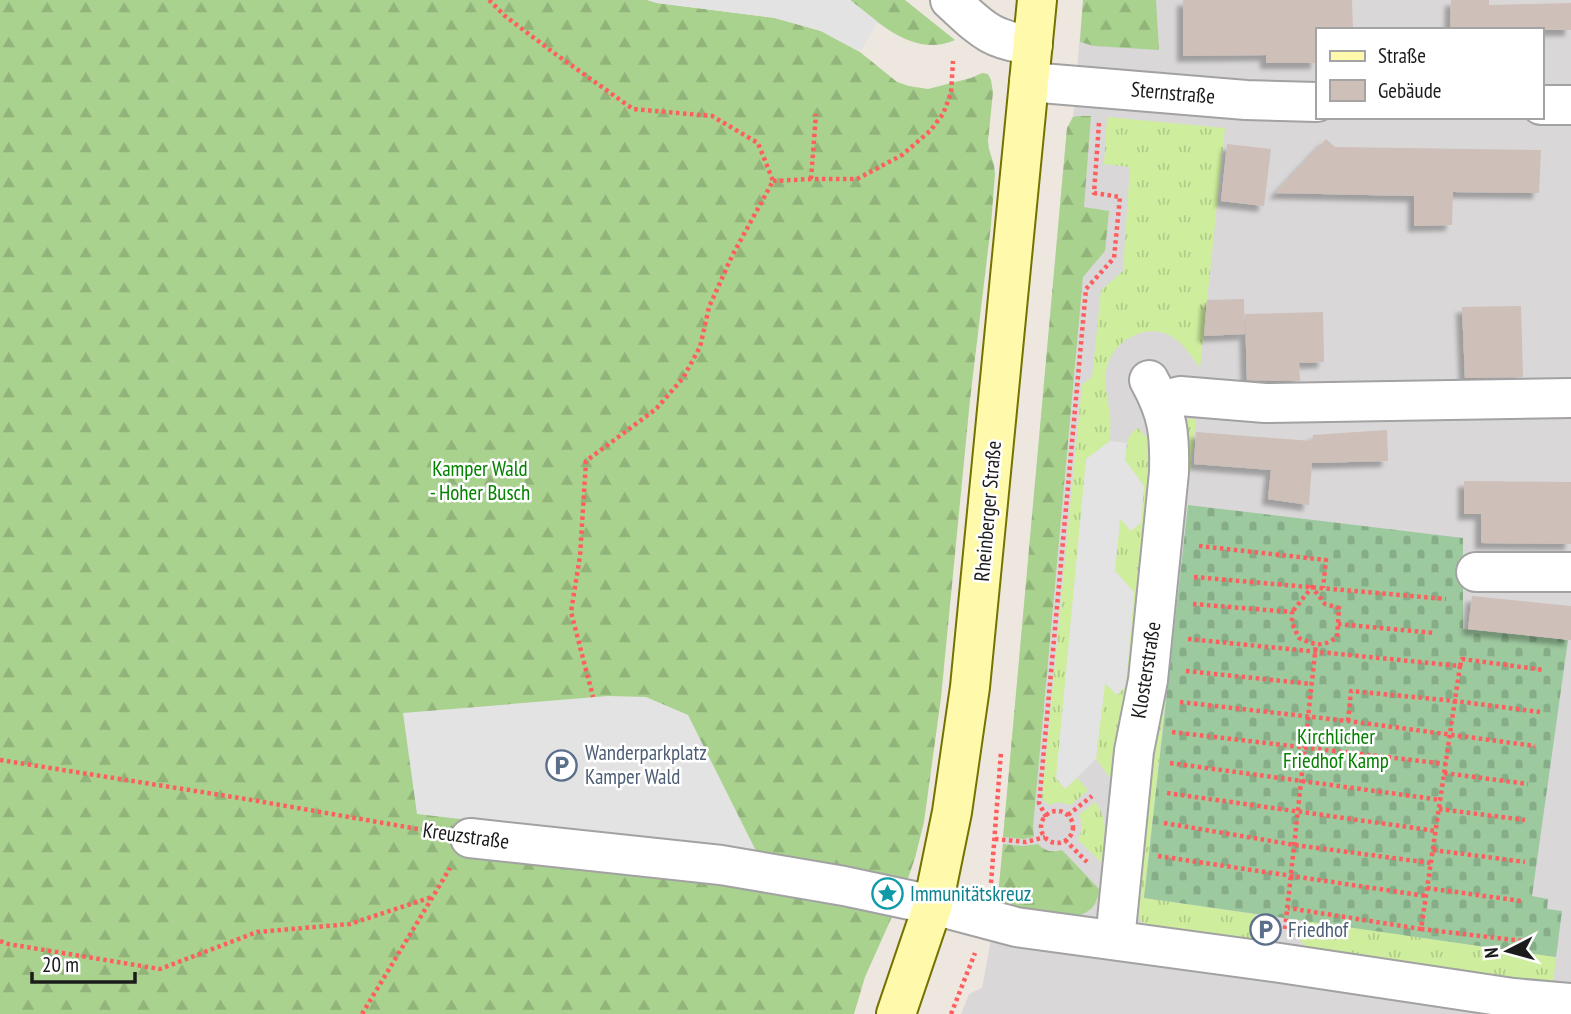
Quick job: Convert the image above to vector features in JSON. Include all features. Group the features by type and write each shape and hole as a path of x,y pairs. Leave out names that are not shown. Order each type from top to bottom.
{"main road":[{"name":"Rheinberger Straße","path":"896,1014 933,905 952,811 970,687 1037,0"}],"street":[{"name":"Sternstraße","path":"950,0 990,34 1011,43 1031,63 1101,87 1246,100 1316,102"},
{"path":"1543,105 1571,105"},
{"name":"Klosterstraße","path":"1115,940 1134,751 1148,680 1169,472 1167,420 1155,391 1180,396 1265,403 1571,397"},
{"path":"1476,572 1571,572"},
{"name":"Kreuzstraße","path":"470,838 721,865 845,886 933,905"},
{"path":"933,905 1016,927 1280,963 1513,999 1571,1003"}],"path":[{"path":"489,0 515,24 633,109 712,116 758,143 773,181"},
{"path":"773,181 858,179 902,155 930,131 943,114 951,93 953,61"},
{"path":"1046,817 1039,803 1086,289 1114,258 1120,197 1094,193 1101,87"},
{"path":"811,179 816,114"},
{"path":"593,697 571,612 580,556 586,461 656,408 683,378 700,347 709,307 732,256 773,181"},
{"path":"1195,546 1326,560 1323,588"},
{"path":"1193,577 1446,599"},
{"path":"1312,587 1325,604 1339,608 1337,637 1326,644 1316,644 1299,638 1292,623 1292,612 1312,587"},
{"path":"1193,604 1292,612"},
{"path":"1338,624 1434,633"},
{"path":"1178,638 1461,666"},
{"path":"1280,963 1292,877 1316,644"},
{"path":"1421,929 1462,659 1544,670"},
{"path":"1175,669 1312,684"},
{"path":"1348,720 1351,691 1540,712"},
{"path":"1172,701 1348,720 1535,746"},
{"path":"1167,742 1168,732 1446,764"},
{"name":"Kreuzstraße","path":"0,760 470,838"},
{"path":"1166,762 1441,800"},
{"path":"1444,773 1528,784"},
{"path":"1162,793 1436,831"},
{"path":"1068,815 1093,795"},
{"path":"1439,809 1525,820"},
{"path":"1054,811 1068,815 1073,830 1070,837 1061,843 1052,842 1045,837 1042,830 1046,817 1054,811"},
{"path":"1160,823 1431,863"},
{"path":"995,839 1026,842 1045,837"},
{"path":"362,1014 470,838"},
{"path":"1158,845 1158,856 1426,897"},
{"path":"1433,850 1525,862"},
{"path":"1427,888 1521,901"},
{"path":"0,942 160,969 257,932 350,924 432,897"},
{"path":"1288,908 1523,942"},
{"path":"951,1014 965,982 985,919"}],"shaded area":[{"path":"647,0 850,0 878,22 860,52 821,31 775,18"},
{"path":"1083,0 1571,0 1571,1014 961,1014 969,994 982,988 997,907 1067,128 1073,117"},
{"path":"1110,441 1127,443 1125,460 1144,486 1141,523 1131,531 1120,519 1115,571 1134,592 1126,686 1117,695 1105,683 1096,759 1065,789 1056,778 1086,459"},
{"name":"Wanderparkplatz Kamper Wald","path":"608,696 646,697 688,715 759,857 666,843 417,814 403,713"}],"green space":[{"name":"Kamper Wald - Hoher Busch","path":"0,0 647,0 775,18 821,31 860,52 897,82 909,86 928,89 982,73 988,74 993,92 988,141 995,174 991,225 970,400 941,698 924,822 904,890 865,977 854,1014 0,1014"},
{"path":"850,0 905,0 955,40 926,45 912,42 886,28"},
{"path":"1083,0 1156,0 1159,50 1094,46 1080,42"},
{"path":"1091,116 1084,207 1109,211 1105,251 1083,277 1034,837 1023,839 1003,837 1067,128 1073,117"},
{"path":"1107,117 1225,128 1200,368 1187,350 1171,336 1150,331 1140,333 1121,344 1114,352 1106,372 1110,441 1086,459 1065,789 1077,778 1088,790 1071,805 1059,802 1048,805 1042,798 1082,385 1092,377 1101,290 1123,271 1130,167 1104,164"},
{"path":"1188,419 1196,419 1144,898 1255,914 1251,945 1147,927 1137,910"},
{"path":"1138,428 1150,441 1155,452 1137,679 1116,741 1111,779 1096,759 1105,682 1134,592 1115,571 1120,518 1144,486 1125,460 1129,438"},
{"name":"Kirchlicher Friedhof Kamp","path":"1188,505 1463,538 1463,629 1568,640 1532,896 1548,899 1547,909 1562,911 1556,957 1144,898"},
{"path":"1095,802 1103,816 1104,824 1102,863 1078,840 1082,827 1079,815"},
{"path":"1003,844 1038,844 1049,851 1062,850 1100,890 1097,900 1088,911 1079,916 997,907"},
{"path":"1302,920 1556,957 1553,984 1311,953 1299,939"}],"building":[{"path":"1183,0 1352,0 1353,28 1316,28 1316,63 1266,63 1266,55 1183,56"},
{"path":"1451,0 1489,0 1489,5 1571,3 1571,30 1450,28"},
{"path":"1326,139 1335,147 1541,150 1539,193 1453,192 1452,225 1414,226 1414,196 1275,193"},
{"path":"1227,144 1271,149 1264,206 1221,201"},
{"path":"1244,299 1245,334 1204,336 1207,300"},
{"path":"1521,306 1523,377 1465,378 1462,307"},
{"path":"1323,312 1324,362 1299,363 1300,381 1247,380 1245,314"},
{"path":"1387,430 1388,461 1312,463 1309,505 1268,499 1271,470 1194,464 1196,432 1312,441 1313,435"},
{"path":"1464,481 1571,482 1571,544 1481,543 1481,514 1464,514"},
{"path":"1472,596 1571,606 1571,640 1468,629"}],"place":[{"name":"Wanderparkplatz Kamper Wald","path":"562,765"},
{"name":"Immunitätskreuz","path":"887,894"},
{"name":"Friedhof","path":"1265,930"}]}
